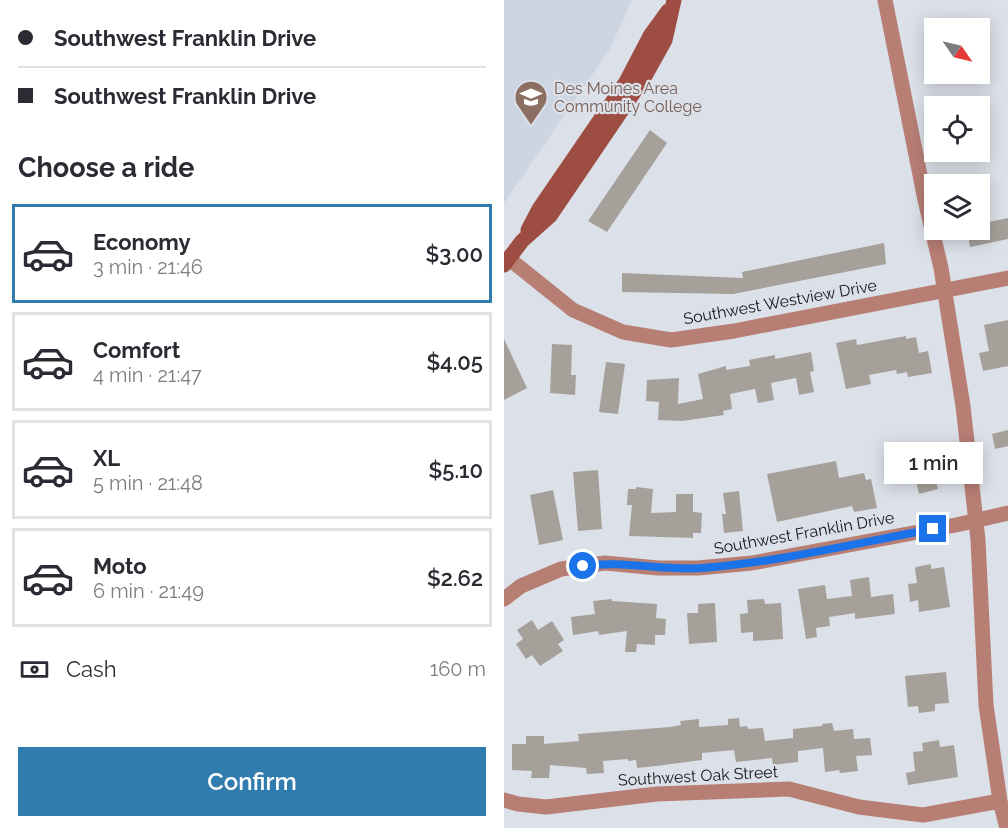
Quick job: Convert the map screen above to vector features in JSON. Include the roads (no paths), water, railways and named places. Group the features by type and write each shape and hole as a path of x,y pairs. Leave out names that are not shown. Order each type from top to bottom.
{"street":[{"path":"885,0 945,290 963,406 976,520 984,634 986,705 1000,801 1007,828"},
{"path":"505,261 522,241 550,216 645,76 665,40 673,2"},
{"name":"Southwest Westview Drive","path":"505,261 573,310 623,332 671,339 734,331 1008,279"},
{"name":"Southwest Franklin Drive","path":"504,599 521,586 561,569 604,563 658,568 698,568 752,563 1008,513"},
{"name":"Southwest Oak Street","path":"504,800 546,807 657,794 789,789 859,807 922,814 1000,801"}],"place":[{"name":"Des Moines Area Community College","path":"531,126"}]}
